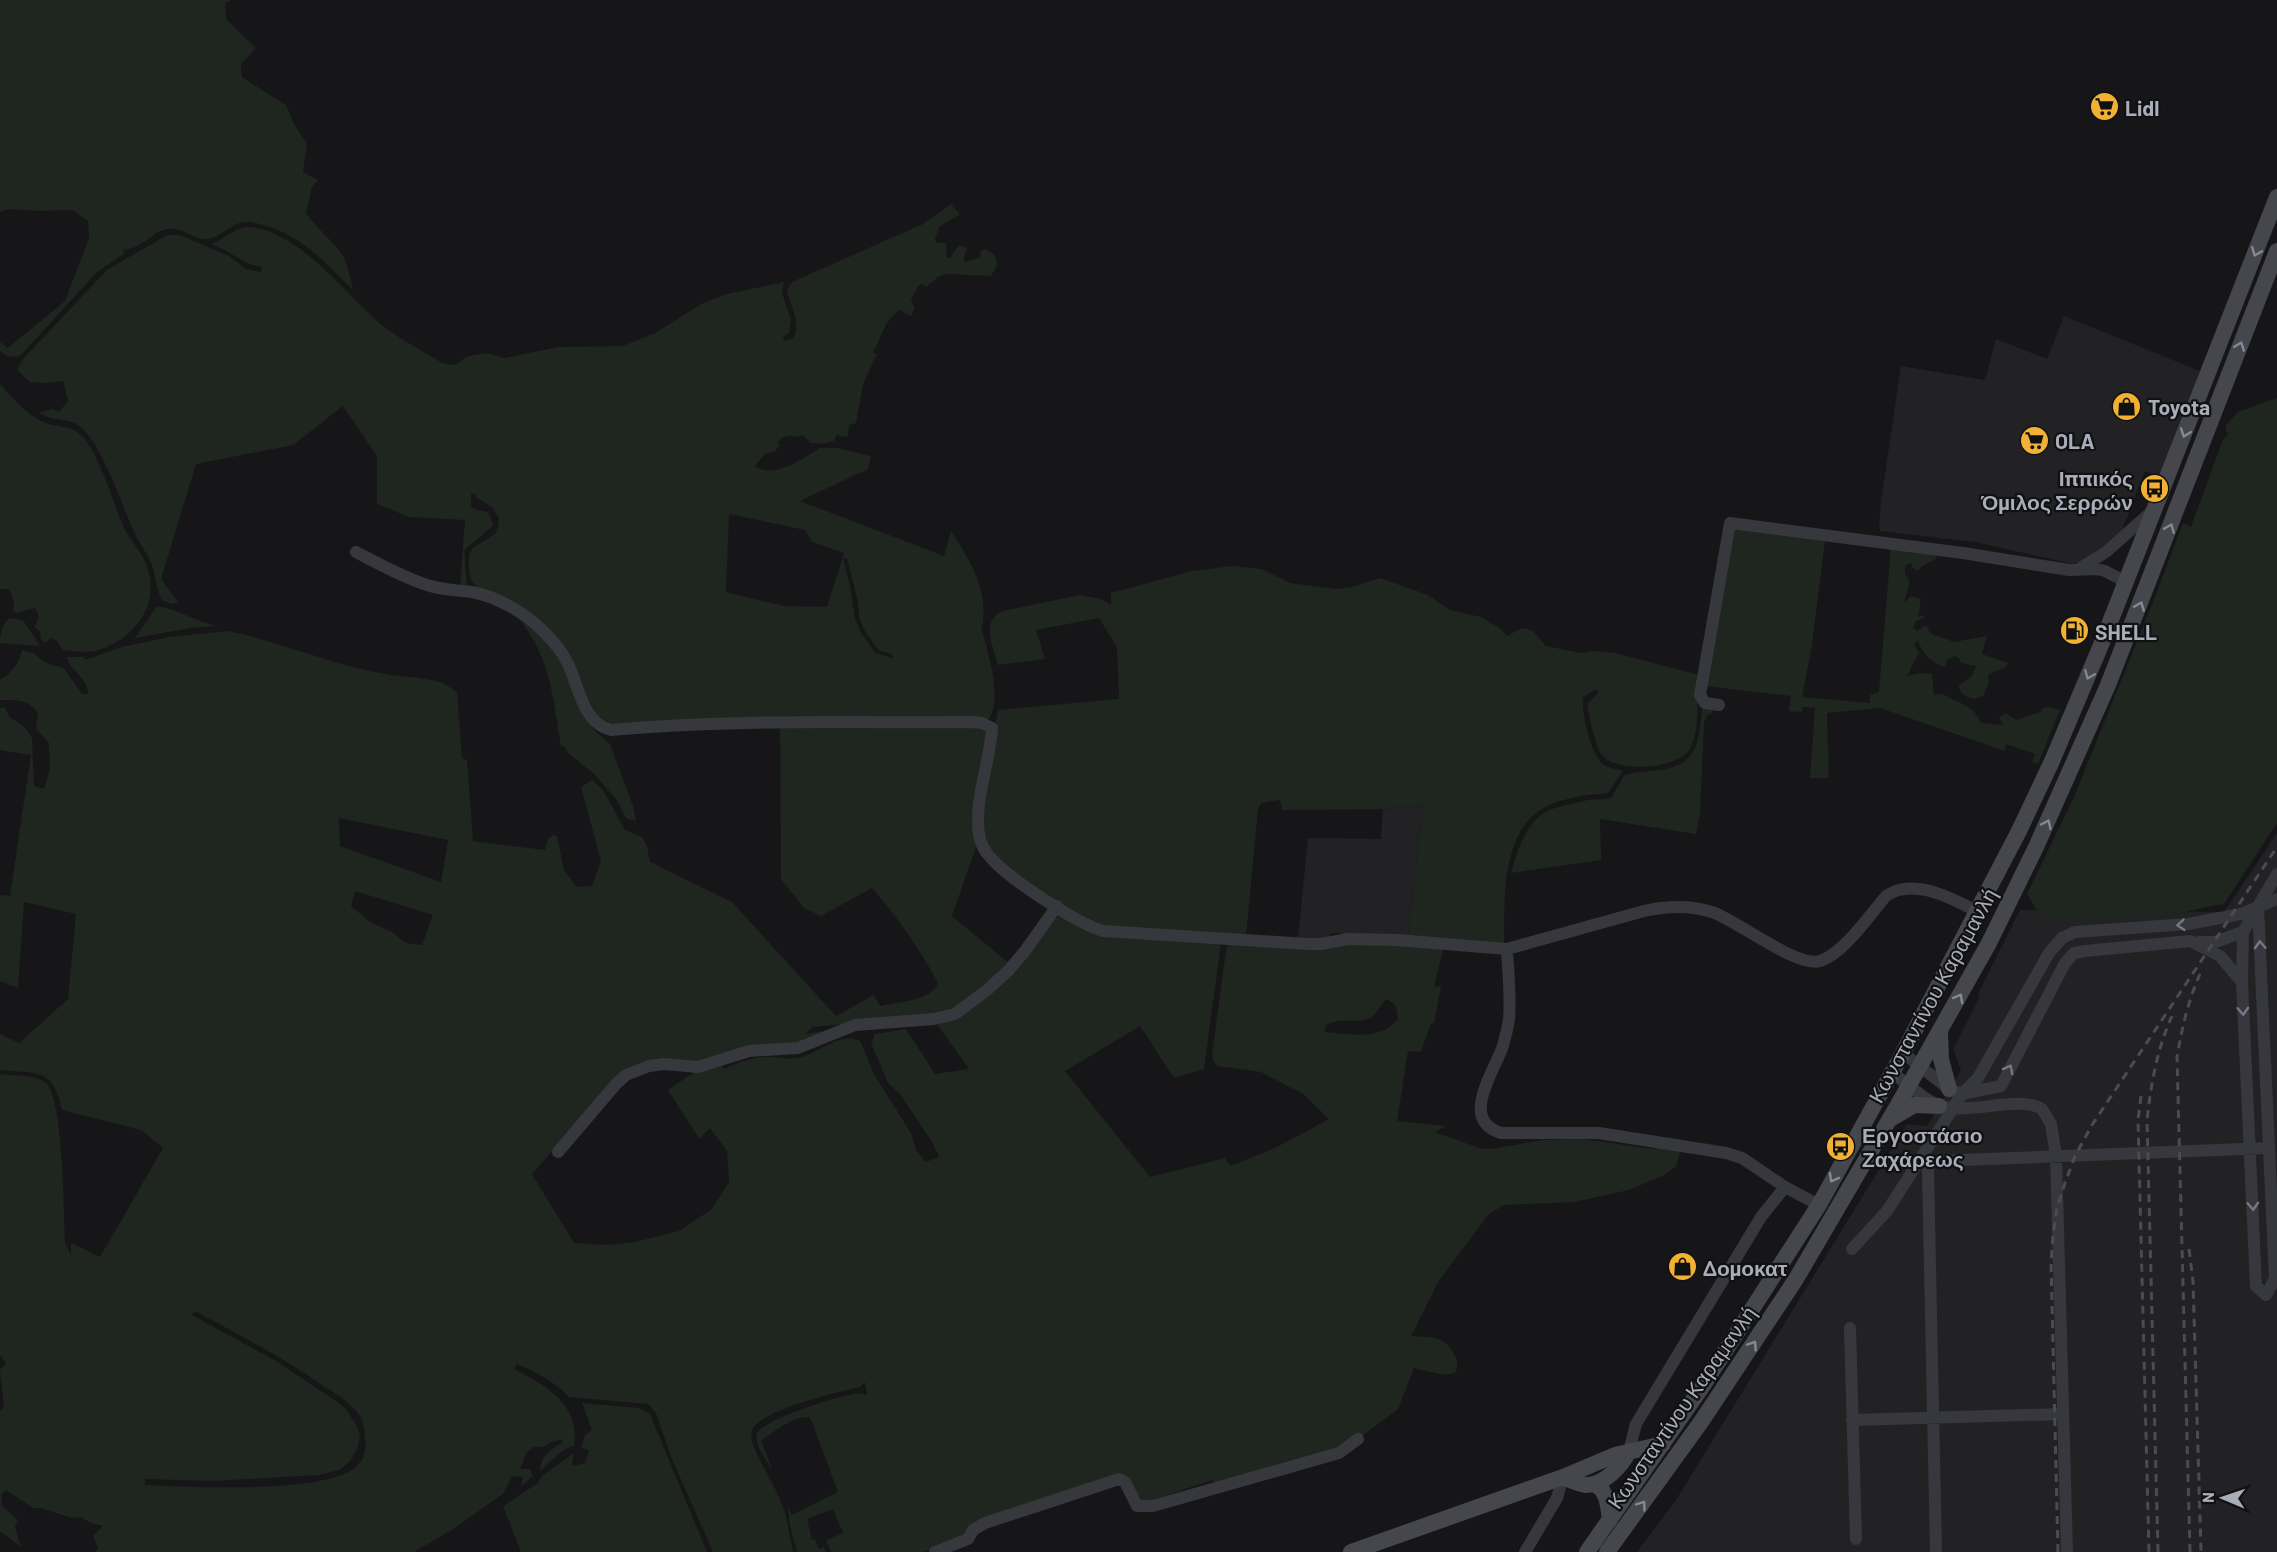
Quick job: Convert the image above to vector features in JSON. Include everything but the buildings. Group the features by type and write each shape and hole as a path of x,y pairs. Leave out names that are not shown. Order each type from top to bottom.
{"main road":[{"name":"Κωνσταντίνου Καραμανλή","path":"1587,1552 1663,1444 1777,1273 1819,1205 1903,1053 2019,831 2052,761 2126,582 2277,197"},
{"name":"Κωνσταντίνου Καραμανλή","path":"1607,1552 1670,1466 1761,1333 1820,1239 1989,943 2036,847 2091,724 2149,582 2277,251"},
{"path":"1940,1031 1941,1059 1956,1091"},
{"path":"1889,1121 1904,1109 1914,1105 1946,1107"},
{"path":"1351,1552 1563,1477 1615,1455 1663,1444"},
{"path":"1593,1484 1616,1470 1629,1451"},
{"path":"1563,1477 1579,1484 1593,1484 1600,1487 1605,1494 1610,1520"}],"street":[{"path":"2075,570 2091,562 2133,530 2151,512 2160,497"},
{"path":"1719,705 1705,703 1700,695 1730,523 2075,570 2099,569 2126,582"},
{"path":"356,552 385,568 427,585 489,596 531,621 543,631 565,658 586,709 591,718 602,728 611,730 717,723 972,722 989,725 992,728 990,748 979,810 980,840 992,860 1014,878 1088,926 1103,931 1308,944 1348,939 1397,940 1507,949 1644,911 1657,908 1688,907 1731,920 1801,960 1818,962 1836,952 1886,897 1895,891 1907,889 1927,891 1950,898 1976,911"},
{"path":"2258,907 2275,1280 2266,1295 2256,1286 2242,982 2243,932 2277,874"},
{"path":"1851,1249 1887,1211 1956,1091 1978,1078 2049,953 2062,938 2080,932 2187,924 2241,914 2277,899"},
{"path":"558,1152 616,1084 626,1075 641,1068 664,1064 698,1067 749,1051 798,1048 855,1025 934,1019 955,1014 1008,971 1057,906"},
{"path":"1903,1053 1918,1066 1956,1091 2001,1086 2065,963 2074,953 2190,941 2215,942 2243,932"},
{"path":"2190,941 2220,956 2242,982"},
{"path":"1507,949 1509,996 1507,1027 1481,1101 1481,1114 1488,1127 1502,1133 1599,1133 1726,1153 1742,1158 1785,1187 1819,1205"},
{"path":"1892,1072 1946,1107 2025,1104 2038,1107 2048,1117 2051,1124 2055,1156 2067,1552"},
{"path":"1936,1552 1929,1164 1935,1161 2269,1148"},
{"path":"1629,1451 1636,1424 1761,1217 1785,1187"},
{"path":"1850,1328 1856,1539"},
{"path":"1852,1420 2063,1414"},
{"path":"935,1552 968,1539 973,1530 985,1523 1119,1479 1125,1482 1137,1506 1153,1506 1339,1453 1358,1439"},
{"path":"1525,1552 1557,1498 1563,1477"}],"shaded area":[{"path":"0,0 231,0 225,3 226,19 256,48 241,64 242,77 286,105 294,124 307,144 303,172 318,180 312,187 306,213 341,253 353,290 311,250 274,228 251,222 240,223 209,239 199,238 177,229 162,230 137,246 123,250 125,253 97,272 22,354 17,357 7,356 0,351 0,342 8,348 65,301 89,238 88,221 72,210 9,209 0,212"},
{"path":"953,203 952,206 959,212 959,215 939,227 935,239 937,243 946,243 947,257 950,258 958,246 964,246 967,249 963,260 967,262 980,257 984,249 995,255 997,266 991,276 946,274 939,276 926,287 923,284 918,286 911,300 915,308 911,316 900,310 895,314 887,323 874,350 873,353 877,354 863,384 856,423 849,425 848,436 841,437 837,434 834,441 823,444 810,443 803,435 786,436 777,442 780,444 776,450 765,454 755,466 763,470 780,469 820,448 838,448 871,456 868,469 800,501 944,556 951,531 971,564 980,586 984,610 981,627 994,688 993,711 988,720 610,725 594,716 567,656 507,602 476,587 472,581 469,573 469,555 473,548 495,534 499,519 493,508 475,494 471,494 471,506 474,509 488,512 493,523 492,527 465,549 467,588 460,589 465,520 409,517 377,504 377,456 343,406 293,445 196,464 161,579 178,602 171,604 162,600 152,565 134,532 95,444 78,425 39,413 52,409 59,412 68,401 63,381 30,382 17,370 23,359 107,270 167,235 180,235 229,256 246,269 261,272 262,267 248,263 211,244 234,231 248,227 267,231 285,239 321,266 383,326 442,363 455,365 468,356 486,353 504,358 558,347 623,346 655,333 701,304 727,294 784,282 782,293 791,319 789,333 783,337 784,341 793,339 796,320 787,290 792,282 923,224","holes":["729,514 805,530 812,542 844,553 827,607 784,606 726,592","843,558 847,558 863,628 878,650 892,654 893,658 876,653 861,633 855,619"]},
{"path":"2064,316 2200,371 2163,466 2158,476 2145,471 2121,533 2080,563 2073,564 1975,542 1880,531 1881,501 1901,366 1985,380 1996,339 2047,359"},
{"path":"0,384 35,418 68,428 83,437 100,466 124,528 147,566 151,587 145,612 130,632 108,647 79,652 63,650 56,640 50,638 46,643 41,640 40,631 34,627 38,618 35,608 16,613 13,610 14,602 9,589 0,589"},
{"path":"2277,398 2277,823 2224,904 2156,916 2133,915 2116,919 2086,915 2042,919 2027,894 2074,797 2183,523 2191,527 2223,439 2229,434 2226,431 2226,425 2238,412"},
{"path":"1732,531 1825,541 1811,651 1802,697 1870,703 1870,695 1879,692 1891,546 1937,553 1936,559 1922,566 1918,571 1911,563 1905,566 1905,573 1910,582 1904,603 1911,596 1921,599 1918,617 1923,615 1925,618 1916,621 1913,628 1917,631 1926,625 1930,633 1954,642 1987,636 1982,654 2008,663 2006,667 1988,675 1989,682 1983,696 1974,699 1962,693 1959,685 1972,676 1976,666 1961,663 1959,658 1954,656 1947,660 1945,667 1940,665 1925,654 1918,640 1914,644 1919,653 1907,676 1920,673 1932,674 1934,695 1943,694 1965,705 1974,711 1981,723 2003,725 1999,717 2006,713 2016,720 2040,712 2043,708 2060,710 2038,764 2032,762 2035,754 2006,744 2005,751 1880,708 1827,713 1829,778 1810,778 1815,708 1803,707 1802,712 1789,711 1791,696 1705,686"},
{"path":"1232,566 1261,569 1290,583 1336,589 1352,587 1380,578 1428,595 1450,610 1481,617 1501,629 1507,636 1522,628 1533,631 1546,646 1581,653 1593,651 1615,653 1699,675 1696,732 1690,749 1684,756 1662,765 1636,767 1612,762 1604,757 1598,748 1588,709 1588,703 1598,693 1597,689 1583,697 1585,723 1595,753 1604,765 1623,771 1608,793 1554,803 1528,820 1518,835 1508,871 1505,890 1504,945 1408,937 1423,805 1383,809 1282,810 1280,800 1261,803 1258,810 1246,936 1101,926 1070,911 1005,866 985,844 981,813 998,710 1119,699 1117,647 1099,618 1036,630 1045,659 998,665 990,635 992,621 1003,611 1080,595 1101,599 1111,605 1111,593 1192,571"},
{"path":"157,606 172,610 216,626 135,638"},
{"path":"10,618 23,620 40,646 0,643 3,627"},
{"path":"520,620 538,630 562,656 585,717 595,731 610,744 633,806 636,821 626,818 617,800 594,774 567,752 564,746 561,746 549,680 538,650"},
{"path":"228,631 350,666 444,684 457,693 462,758 467,760 473,841 545,850 548,839 553,835 557,836 564,870 577,887 592,886 601,861 581,787 592,780 603,790 625,830 642,837 647,846 650,862 732,902 836,1016 874,995 880,1006 904,1002 929,994 938,983 908,934 872,888 821,916 804,908 781,879 780,726 813,728 974,725 981,726 988,734 976,817 978,841 952,916 1010,964 984,989 949,1014 813,1027 805,1034 836,1029 801,1045 761,1047 704,1062 647,1062 637,1065 613,1082 532,1174 574,1243 607,1245 635,1242 679,1231 712,1209 729,1182 727,1151 710,1128 699,1139 668,1090 693,1073 691,1069 708,1067 720,1062 724,1069 758,1058 798,1058 836,1041 852,1039 860,1041 875,1076 911,1133 916,1150 926,1162 939,1157 932,1142 900,1094 888,1083 871,1043 875,1034 906,1029 935,1074 969,1069 935,1021 972,1007 995,990 1023,961 1044,927 1055,918 1062,916 1104,935 1219,941 1221,943 1204,1069 1174,1078 1140,1026 1065,1071 1150,1177 1225,1158 1230,1166 1275,1148 1329,1119 1303,1094 1261,1072 1217,1066 1213,1061 1212,1054 1229,943 1318,949 1360,943 1444,947 1434,986 1441,987 1434,1023 1431,1023 1421,1052 1408,1051 1397,1121 1446,1126 1435,1132 1482,1149 1543,1140 1583,1139 1653,1149 1681,1148 1676,1166 1664,1175 1629,1190 1574,1202 1504,1205 1489,1214 1438,1282 1411,1336 1436,1338 1445,1343 1456,1359 1455,1373 1444,1375 1414,1368 1398,1409 1345,1449 1314,1464 1311,1457 1215,1487 1212,1480 1139,1505 1122,1474 1113,1475 980,1522 966,1534 924,1552 831,1552 826,1540 843,1533 833,1509 807,1519 812,1540 815,1539 819,1549 824,1547 826,1552 797,1552 788,1508 792,1515 838,1492 809,1417 790,1422 761,1441 773,1471 759,1449 757,1434 761,1428 771,1422 801,1410 846,1396 867,1395 865,1382 860,1387 783,1409 758,1423 752,1431 754,1447 783,1507 793,1552 713,1552 671,1457 656,1413 648,1404 569,1397 557,1386 517,1364 514,1369 548,1389 566,1407 575,1431 574,1445 562,1451 540,1471 544,1457 563,1442 553,1441 543,1447 534,1447 527,1452 520,1469 530,1469 533,1476 521,1486 523,1477 512,1476 503,1494 450,1531 414,1552 95,1552 98,1548 93,1536 103,1526 81,1517 72,1518 41,1508 33,1508 6,1490 1,1495 2,1506 18,1520 15,1526 21,1547 0,1531 0,1411 3,1404 0,1370 6,1363 0,1355 0,1074 36,1078 46,1083 52,1093 59,1133 65,1243 71,1255 71,1243 100,1257 163,1148 141,1130 62,1110 54,1086 42,1075 0,1070 0,1034 19,1043 68,999 76,914 24,902 18,988 0,981 0,895 10,896 31,755 0,750 0,708 5,707 9,717 24,726 32,738 34,786 44,789 50,769 49,743 36,729 38,713 26,703 16,700 0,700 0,680 14,667 22,650 33,653 46,663 64,668 82,694 89,694 87,687 68,662 67,657 84,657 85,660 122,647 169,637","holes":["339,818 448,840 441,882 340,846","355,891 433,915 422,945 406,943 392,932 370,922 351,906","1386,999 1394,1004 1398,1019 1391,1026 1374,1033 1355,1035 1325,1032 1326,1025 1332,1022 1364,1020 1376,1013","195,1311 261,1347 348,1403 360,1416 363,1424 366,1447 360,1463 336,1477 283,1486 145,1485 145,1479 213,1481 319,1475 339,1470 350,1461 358,1448 360,1435 346,1409 276,1361 192,1315"]},
{"path":"1703,703 1712,707 1713,713 1707,715 1704,723 1700,813 1696,834 1600,819 1601,860 1511,873 1524,837 1542,814 1569,804 1611,798 1624,776 1628,774 1674,767 1684,762 1691,755 1698,738"},
{"path":"1423,805 1408,937 1332,933 1325,939 1298,938 1308,838 1381,839 1383,809"},
{"path":"2277,833 2277,1552 1637,1552 1676,1500 1907,1124 1927,1126 1961,1070 1953,1049 2020,910 2224,912"},
{"path":"582,1403 638,1408 650,1414 707,1552 521,1552 503,1506 538,1483 542,1476 574,1453 572,1466 585,1463 589,1450 581,1448 585,1435 592,1430"}],"railway":[{"path":"2058,1552 2051,1262 2057,1208 2075,1156 2092,1125 2277,847"},
{"path":"2190,1552 2177,1057 2186,1015 2200,974"},
{"path":"2158,1552 2147,1120 2155,1067 2172,1016"},
{"path":"2141,1096 2138,1120 2149,1552"},
{"path":"2189,1249 2193,1281 2201,1552"}],"place":[{"name":"Lidl","path":"2104,107"},
{"name":"Toyota","path":"2127,406"},
{"name":"OLA","path":"2034,440"},
{"name":"Ιππικός Όμιλος Σερρών","path":"2154,489"},
{"name":"SHELL","path":"2074,631"},
{"name":"Εργοστάσιο Ζαχάρεως","path":"1841,1146"},
{"name":"Δομοκατ","path":"1682,1267"}]}
